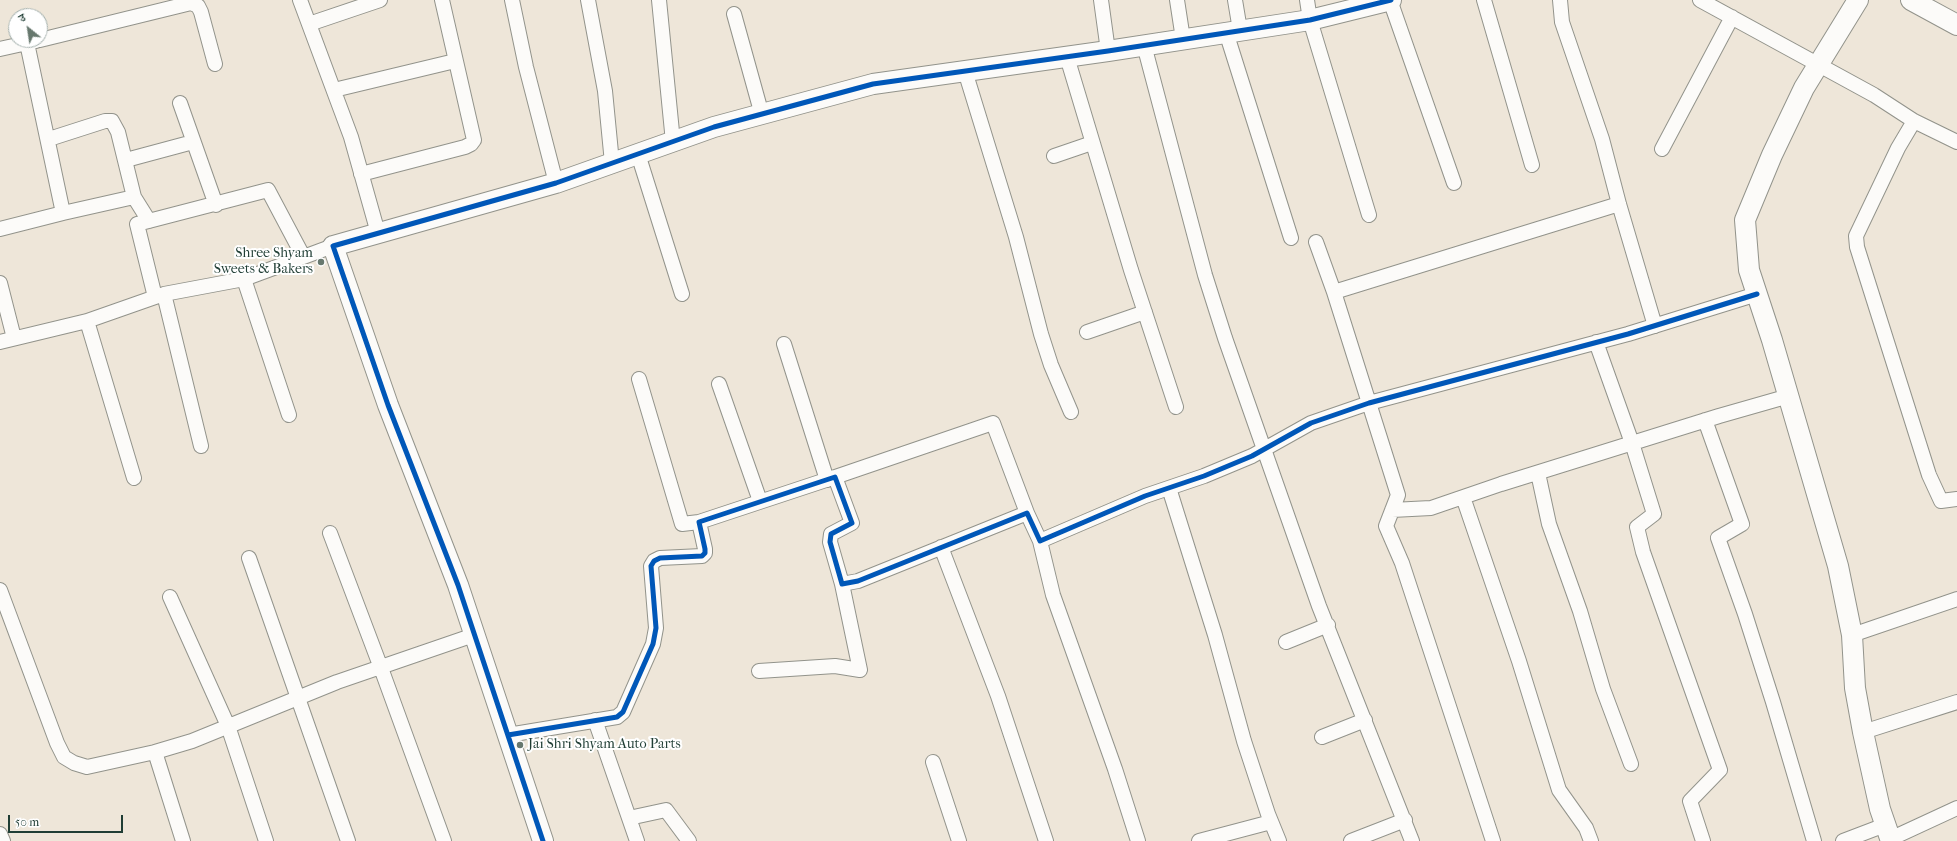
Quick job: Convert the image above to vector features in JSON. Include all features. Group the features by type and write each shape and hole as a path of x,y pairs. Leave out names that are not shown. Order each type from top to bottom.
{"street":[{"path":"300,0 334,90 378,233"},
{"path":"309,24 380,0"},
{"path":"361,174 472,144 474,140 442,0"},
{"path":"512,0 526,67 556,183"},
{"path":"588,0 605,91 612,163"},
{"path":"659,0 673,142"},
{"path":"1101,0 1108,51"},
{"path":"1177,0 1184,39"},
{"path":"1235,0 1233,31 1291,238"},
{"path":"1307,0 1310,20 1369,215"},
{"path":"0,342 87,321 160,296 244,279 333,246 556,183 714,127 873,84 1108,51 1310,20 1391,0 1454,183"},
{"path":"1484,0 1532,165"},
{"path":"1560,0 1562,22 1602,139 1619,204 1655,326"},
{"path":"1700,0 1770,37 1818,66 1874,95 1914,121 1957,142"},
{"path":"1858,0 1804,88 1772,155 1745,220 1749,270 1789,396 1838,566 1852,635 1855,688 1863,732 1889,835"},
{"path":"1911,0 1957,25"},
{"path":"48,38 191,3 198,6 201,12 216,64"},
{"path":"734,14 762,115"},
{"path":"1662,149 1732,17"},
{"path":"1144,45 1205,276 1264,449 1289,515 1319,606 1406,820 1412,841"},
{"path":"36,48 49,139 63,213"},
{"path":"1067,56 1092,143 1176,407"},
{"path":"334,90 455,61"},
{"path":"965,71 1016,237 1047,353 1071,412"},
{"path":"180,103 216,205"},
{"path":"49,139 105,121 112,122 116,125 126,160 134,197 149,221"},
{"path":"1914,121 1898,148 1856,236 1857,247 1929,475 1941,501 1957,499"},
{"path":"126,160 194,142"},
{"path":"1054,156 1092,143"},
{"path":"638,154 682,294"},
{"path":"201,446 160,296 137,224 216,205 268,190 303,256"},
{"path":"0,229 134,197"},
{"path":"1334,292 1619,204"},
{"path":"1316,242 1334,292 1398,495 1386,526 1402,563 1494,841"},
{"path":"333,246 388,405 458,585 544,841"},
{"path":"244,279 289,415"},
{"path":"0,284 14,338"},
{"path":"1040,541 1145,496 1252,456 1311,423 1369,403 1501,369 1655,326 1757,294"},
{"path":"1087,332 1145,312"},
{"path":"87,321 134,478"},
{"path":"1596,342 1632,444 1654,514 1637,527 1643,552 1720,770 1690,801 1703,841"},
{"path":"759,671 835,666 860,670 842,584 830,537 831,534 852,523 831,479 784,344"},
{"path":"639,379 682,524 699,522 831,479 993,423 1027,513 1040,541 1053,595 1115,769 1138,841"},
{"path":"719,384 760,501"},
{"path":"1392,510 1431,508 1538,472 1632,444 1705,420 1789,396"},
{"path":"1705,420 1742,524 1718,538 1745,614 1773,702 1814,841"},
{"path":"1538,472 1549,524 1580,610 1603,689 1631,764"},
{"path":"1169,488 1215,635 1244,741 1271,822 1279,841"},
{"path":"1463,497 1516,654 1559,790 1586,828 1591,841"},
{"path":"842,584 858,581 1027,513"},
{"path":"508,735 617,717 623,712 653,644 656,628 651,566 654,561 660,558 702,556 705,550 699,522"},
{"path":"330,533 444,841"},
{"path":"941,547 998,696 1046,841"},
{"path":"249,558 348,841"},
{"path":"0,590 57,743 64,757 74,763 88,767 155,752 192,741 299,699 337,682 474,635"},
{"path":"170,597 228,726 266,841"},
{"path":"1852,635 1957,599"},
{"path":"1286,642 1328,625"},
{"path":"1863,732 1957,702"},
{"path":"596,720 637,841"},
{"path":"1322,738 1365,720"},
{"path":"155,752 183,841"},
{"path":"933,762 959,841"},
{"path":"1843,841 1889,835 1957,808"},
{"path":"629,818 666,810 688,841"},
{"path":"1351,841 1406,820"},
{"path":"1199,841 1271,822"},
{"path":"0,834 3,841"}],"cycle path":[{"path":"543,841 458,585 388,405 333,246 556,183 714,127 873,84 1108,51 1310,20 1391,0"},
{"path":"508,735 617,717 623,712 653,644 656,628 651,566 654,561 660,558 702,556 705,553 705,549 699,522 835,477 852,523 831,534 830,542 842,584 858,581 1027,513 1040,541 1145,496 1204,476 1252,456 1311,423 1369,403 1628,334 1757,294"}],"place":[{"name":"Shree Shyam Sweets & Bakers","path":"321,262"},
{"name":"Jai Shri Shyam Auto Parts","path":"520,745"}]}
